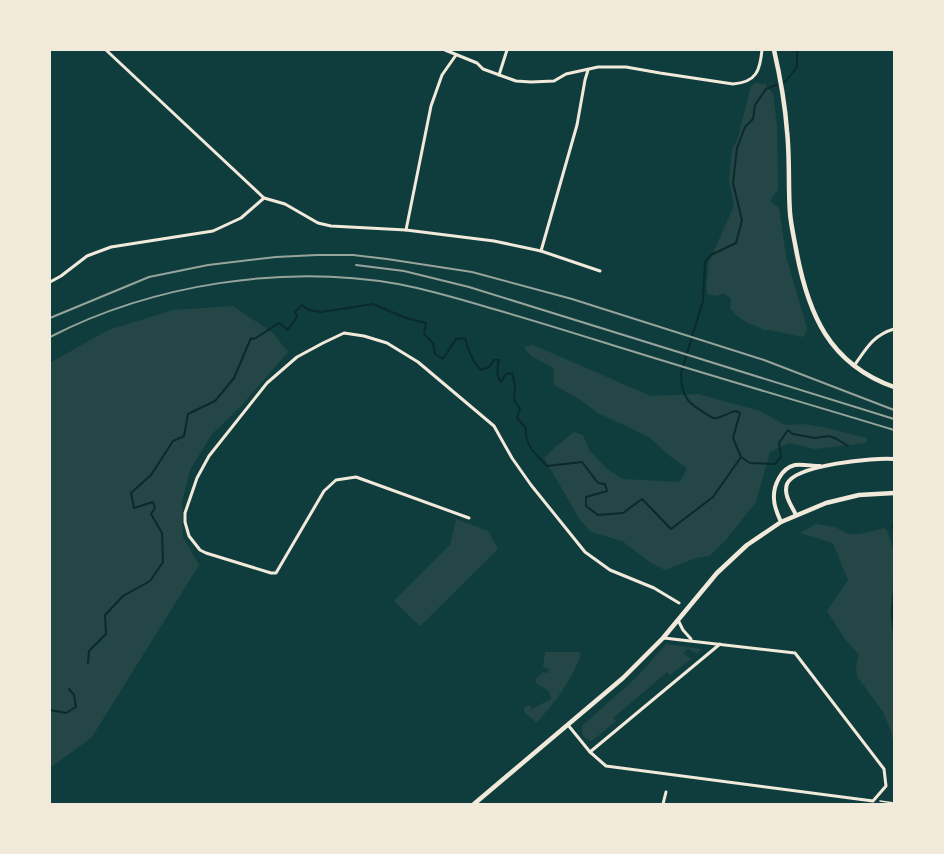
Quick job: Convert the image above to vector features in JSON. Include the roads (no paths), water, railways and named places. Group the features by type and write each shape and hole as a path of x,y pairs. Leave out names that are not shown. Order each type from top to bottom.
{"main road":[{"path":"774,50 788,134 790,215 799,263 817,320 835,348 854,366 874,379 894,387"},
{"path":"474,804 623,677 663,638 705,586 747,546 781,522 826,503 850,497 894,493"}],"street":[{"path":"106,50 264,198 285,204 318,223 331,226 406,230 494,241 541,251 600,270"},
{"path":"445,50 477,63 483,69 516,81 554,81 566,74 598,67 626,67 734,84 750,80 757,73 762,50"},
{"path":"499,75 507,50"},
{"path":"406,230 431,106 442,75 456,55"},
{"path":"541,251 577,125 588,69"},
{"path":"50,282 87,256 111,246 213,231 241,218 264,198"},
{"path":"854,366 874,339 894,329"},
{"path":"469,518 356,477 336,480 324,491 276,573 271,573 206,553 200,549 189,536 185,513 197,478 209,456 267,383 297,357 322,342 344,333 364,336 387,343 418,362 494,426 531,485 585,552 610,570 654,588 679,603"},
{"path":"796,515 786,495 786,487 789,480 796,474 866,459 894,459"},
{"path":"781,522 774,500 775,487 783,473 790,467 799,465 823,467"},
{"path":"678,619 685,633 692,640"},
{"path":"568,725 590,752 606,766 873,801 886,786 884,769 795,653 663,638"},
{"path":"590,752 720,644"},
{"path":"663,804 666,792"}],"waterway":[{"path":"797,50 797,67 786,81 766,89 755,105 753,119 745,127 737,148 733,183 742,220 736,243 711,255 705,262 703,301 681,373 681,382 689,401 713,418 736,411 740,413 733,438 741,457 750,463 775,464 781,457 779,443 788,430 793,434 815,438 829,436 848,446"},
{"path":"88,663 89,651 106,634 105,615 123,596 150,581 163,562 162,533 151,514 155,508 153,502 134,508 131,493 151,475 173,441 184,436 188,414 215,401 234,378 251,338 256,338 279,323 288,330 297,317 295,312 302,305 309,310 321,312 373,304 406,318 426,323 424,334 433,343 435,354 443,359 456,339 465,338 469,351 481,370 489,367 494,360 499,360 497,371 501,382 506,374 512,373 515,385 514,400 520,409 517,418 526,428 527,439 535,453 547,466 582,462 598,483 605,484 607,491 586,497 586,506 598,515 623,513 642,499 671,529 713,497 741,457"},
{"path":"893,526 894,532"},
{"path":"894,593 892,611 894,626"},
{"path":"50,710 66,713 76,707 74,695 69,689"}],"railway":[{"path":"50,318 149,277 208,265 276,257 353,255 472,272 572,299 764,360 894,410"},
{"path":"356,265 404,271 469,287 894,419"},
{"path":"50,337 132,304 219,283 310,276 354,278 398,284 456,298 894,430"}]}
